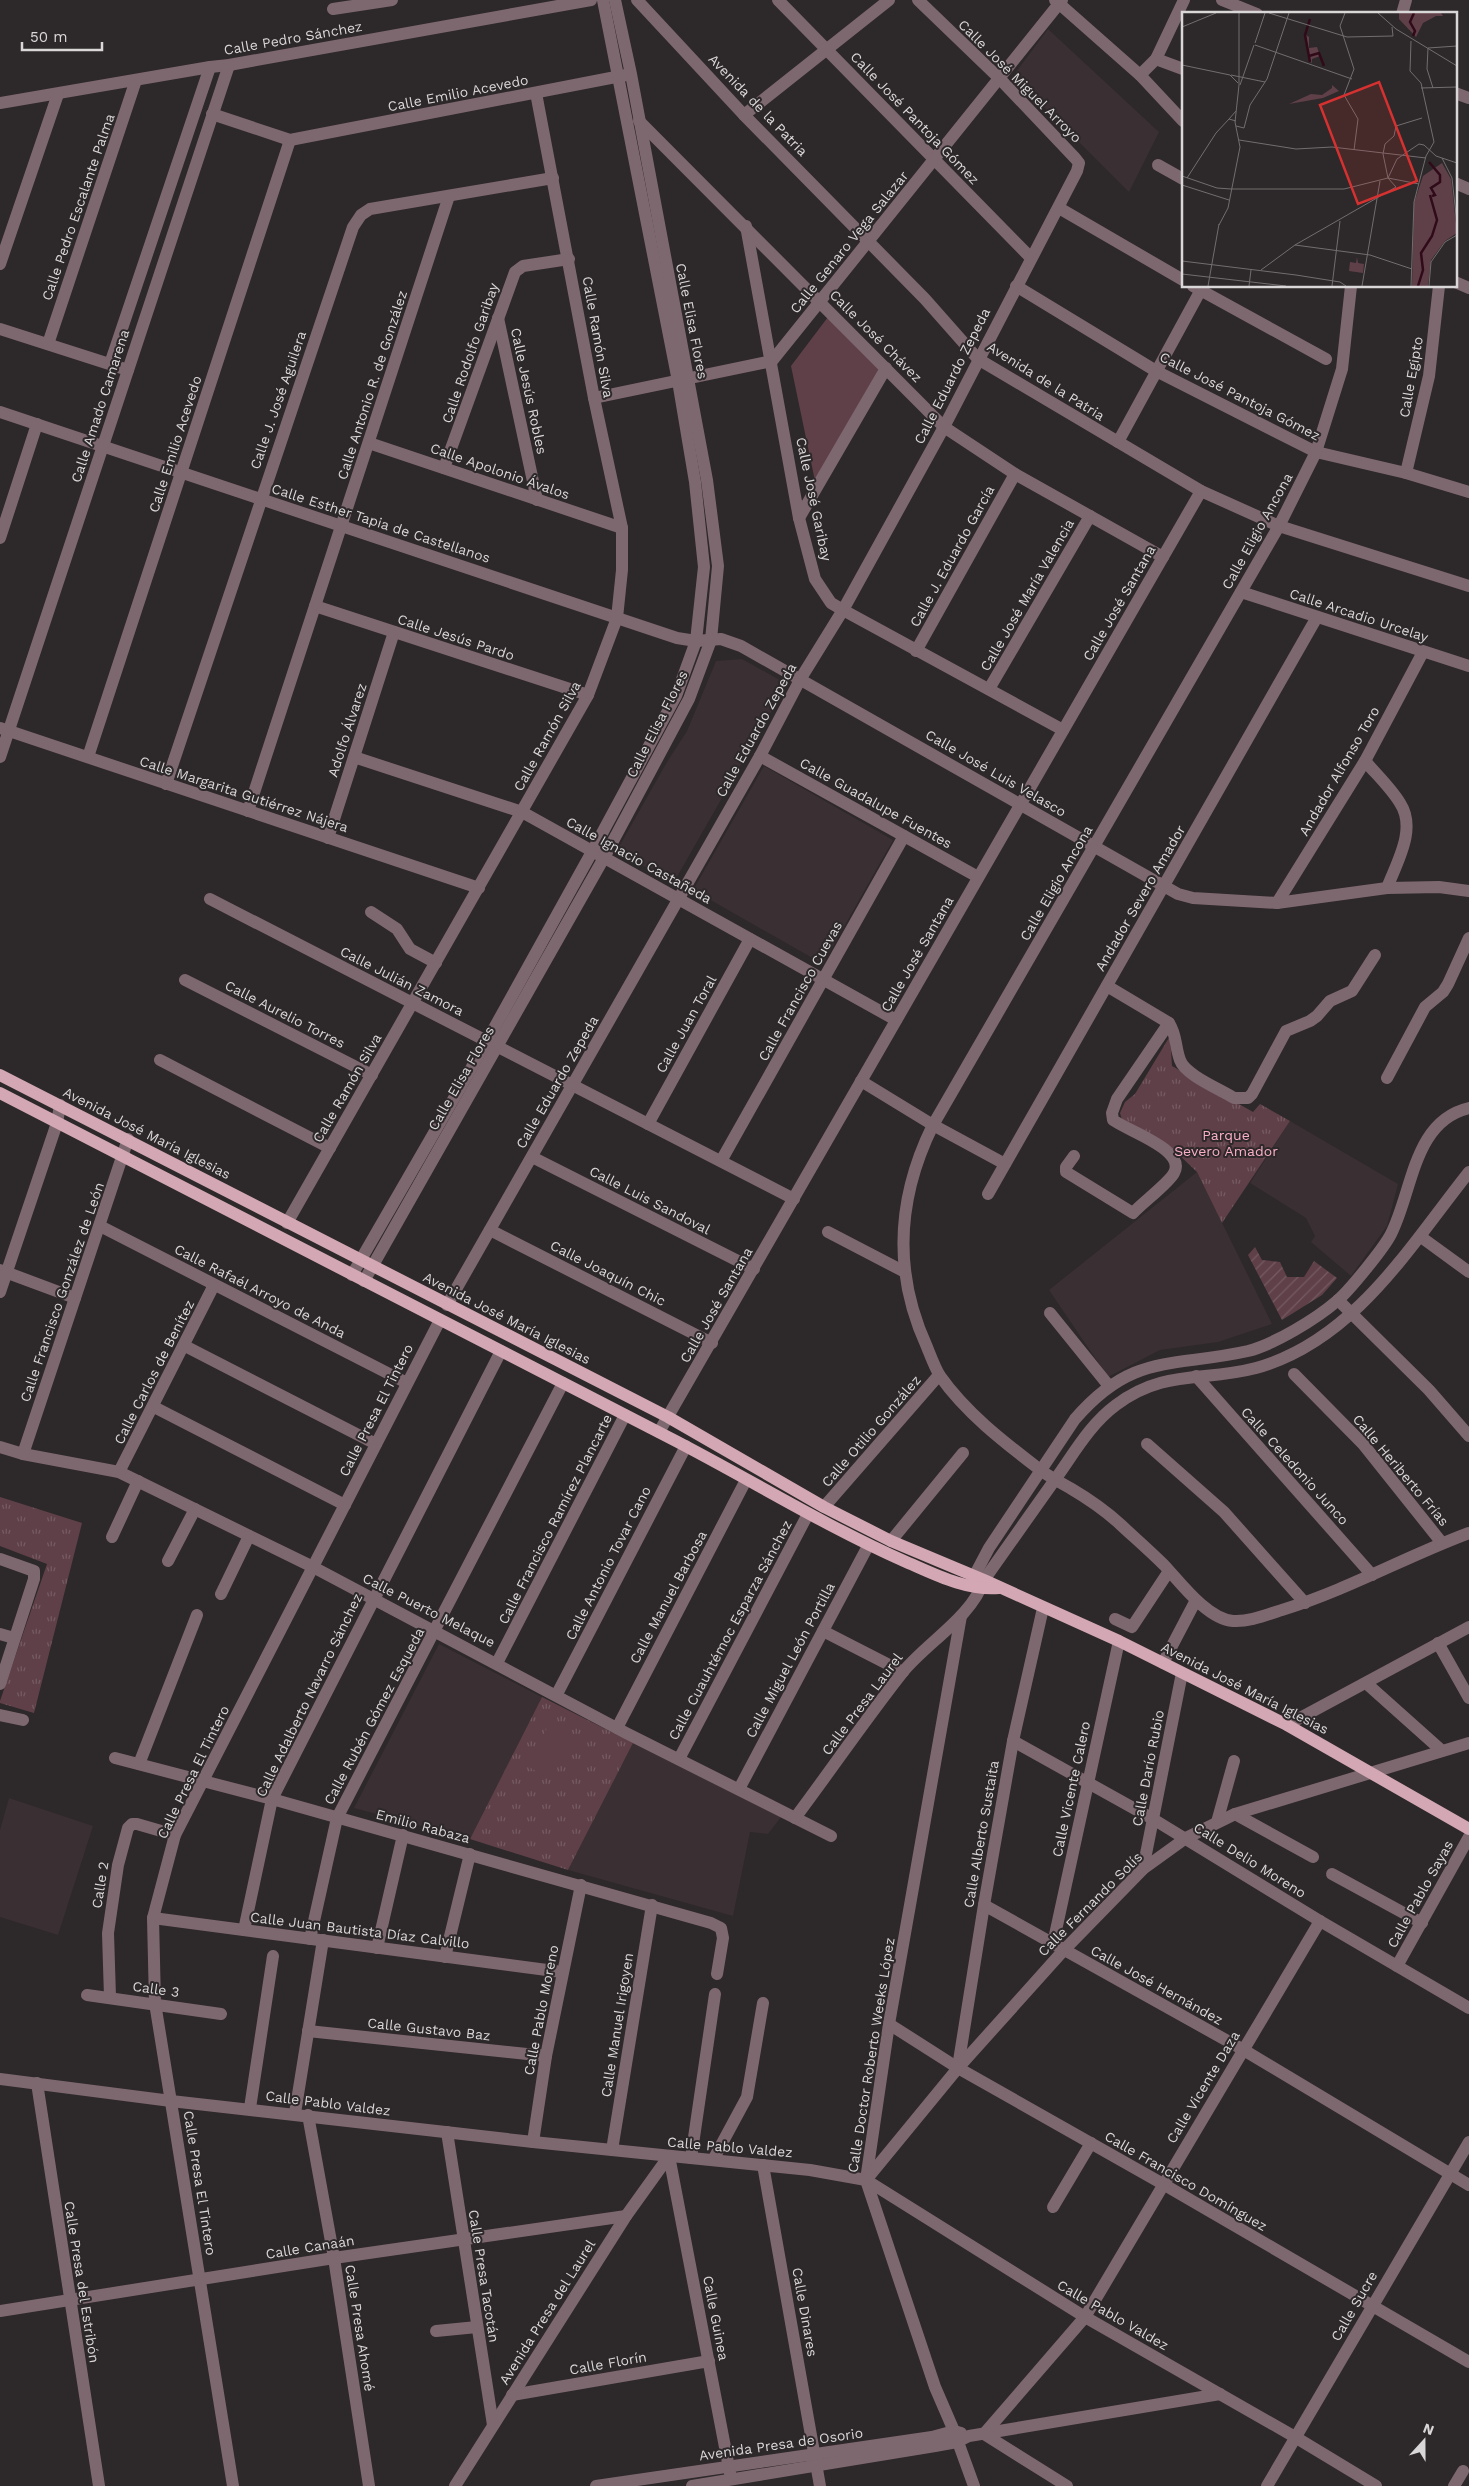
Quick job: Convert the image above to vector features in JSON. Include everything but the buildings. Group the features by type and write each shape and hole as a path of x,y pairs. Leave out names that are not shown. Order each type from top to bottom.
{"main road":[{"name":"Avenida José María Iglesias","path":"0,1075 668,1417 824,1508 977,1583"},
{"name":"Avenida José María Iglesias","path":"0,1093 660,1432 868,1546 931,1573 999,1588 1118,1641 1287,1725 1469,1829"}],"street":[{"path":"333,9 367,2 392,0"},
{"name":"Calle Pedro Sánchez","path":"0,103 229,65 591,0"},
{"name":"Calle Elisa Flores","path":"492,1043 676,696 696,640 704,567 683,380 639,121 603,0"},
{"name":"Calle Elisa Flores","path":"352,1275 366,1263 492,1043 605,856 690,699 711,640 718,566 707,480 683,380 626,109 625,76 615,0"},
{"name":"Avenida de la Patria","path":"637,0 744,115 870,241 978,359 1201,491 1280,526 1469,586"},
{"name":"Calle José Pantoja Gómez","path":"778,0 1032,258"},
{"path":"744,115 889,0"},
{"name":"Calle José Miguel Arroyo","path":"918,0 1000,79 1079,164"},
{"path":"1140,75 1156,59 1184,0"},
{"path":"1222,0 1250,12"},
{"path":"1059,1 1140,75 1182,120"},
{"name":"Calle Genaro Vega Salazar","path":"772,361 1000,79 1059,1"},
{"path":"1156,59 1182,69"},
{"name":"Calle Amado Camarena","path":"0,757 4,729 128,370 229,65"},
{"name":"Calle Amado Camarena","path":"110,364 210,67"},
{"name":"Calle Emilio Acevedo","path":"212,114 290,140 625,76"},
{"name":"Calle Pedro Escalante Palma","path":"48,344 136,80"},
{"path":"1456,92 1469,98"},
{"name":"Calle Ramón Silva","path":"287,1223 588,695 617,618 622,570 622,528 594,398 536,93"},
{"path":"0,264 58,94"},
{"name":"Calle José Chávez","path":"626,109 746,226 944,427 1015,474 1163,557"},
{"name":"Calle Emilio Acevedo","path":"88,757 290,140"},
{"name":"Calle Eduardo Zepeda","path":"447,1305 760,756 801,678 843,610 944,427 1016,286 1060,208 1079,164"},
{"path":"1158,165 1182,178"},
{"name":"Calle J. José Aguilera","path":"166,784 353,227 361,215 370,209 552,178"},
{"path":"1456,183 1469,189"},
{"name":"Calle Antonio R. de González","path":"248,811 449,196"},
{"path":"1060,208 1182,279"},
{"name":"Calle José Garibay","path":"746,226 800,518 815,579 831,603 1063,730"},
{"name":"Calle Rodolfo Garibay","path":"444,468 515,272 523,266 569,259"},
{"path":"1456,282 1468,286"},
{"name":"Calle José Pantoja Gómez","path":"1016,286 1156,371 1316,452 1406,473 1469,492"},
{"path":"1118,442 1198,288 1326,359"},
{"name":"Calle Eligio Ancona","path":"1350,288 1342,369 1316,452 1280,526 933,1126 913,1175 904,1229 904,1271 910,1304 940,1375 981,1422 1041,1471 1119,1523 1196,1600 1230,1621 1249,1620 1304,1602 1469,1533"},
{"name":"Calle Egipto","path":"1406,473 1429,376 1439,288"},
{"name":"Calle Jesús Robles","path":"498,318 537,500"},
{"path":"0,329 128,370"},
{"path":"594,398 772,361"},
{"path":"800,518 886,368"},
{"name":"Calle Esther Tapia de Castellanos","path":"0,412 677,638 696,640"},
{"path":"0,538 37,424"},
{"name":"Calle Apolonio Ávalos","path":"369,443 622,528"},
{"name":"Calle J. Eduardo García","path":"916,651 1015,474"},
{"name":"Calle José Santana","path":"660,1432 1201,491"},
{"name":"Calle José María Valencia","path":"990,689 1090,516"},
{"name":"Calle Arcadio Urcelay","path":"1241,592 1316,618 1469,666"},
{"name":"Calle Jesús Pardo","path":"315,606 588,695"},
{"name":"Andador Severo Amador","path":"988,1194 1316,618"},
{"name":"Adolfo Álvarez","path":"328,838 394,632"},
{"name":"Calle José Luis Velasco","path":"696,640 730,640 801,678 1178,894 1193,898 1277,903 1387,888 1438,887 1469,891"},
{"name":"Andador Alfonso Toro","path":"1277,903 1364,761 1423,652"},
{"name":"Calle Margarita Gutiérrez Nájera","path":"4,729 479,888"},
{"name":"Calle Guadalupe Fuentes","path":"760,756 978,877"},
{"name":"Calle Ignacio Castañeda","path":"354,757 522,812 605,856 896,1020"},
{"path":"1364,761 1400,802 1406,821 1404,845 1387,888"},
{"name":"Calle Francisco Cuevas","path":"721,1161 904,836"},
{"name":"Calle Julián Zamora","path":"210,899 794,1199"},
{"path":"371,912 397,929 410,949 436,963"},
{"name":"Calle Juan Toral","path":"648,1124 750,938"},
{"path":"1387,1078 1425,1006 1442,992 1448,984 1469,938"},
{"path":"1107,986 1169,1023 1175,1031 1180,1060 1188,1071 1234,1098 1248,1098 1255,1089 1286,1031 1310,1021 1330,1001 1352,991 1375,955"},
{"name":"Calle Aurelio Torres","path":"185,980 372,1075"},
{"path":"1074,1156 1066,1167 1066,1172 1133,1212 1174,1173 1177,1164 1174,1156 1167,1150 1113,1120 1112,1113 1117,1099 1169,1023"},
{"path":"160,1060 330,1148"},
{"path":"861,1081 933,1126 1005,1164"},
{"path":"0,1292 3,1272 57,1123 60,1105"},
{"path":"977,1583 989,1548 1075,1419 1089,1403 1109,1386 1136,1371 1158,1364 1250,1350 1283,1336 1338,1300 1391,1235 1415,1165 1433,1131 1452,1114 1469,1108"},
{"name":"Calle Francisco González de León","path":"24,1454 128,1139"},
{"name":"Calle Luis Sandoval","path":"532,1157 754,1270"},
{"path":"977,1583 1056,1480 1090,1429 1115,1406 1143,1388 1168,1380 1229,1373 1257,1367 1312,1342 1352,1314 1421,1237 1469,1172"},
{"name":"Calle Rafaél Arroyo de Anda","path":"100,1226 407,1383"},
{"name":"Calle Joaquín Chic","path":"490,1230 712,1343"},
{"path":"828,1232 904,1271"},
{"path":"1421,1237 1469,1272"},
{"name":"Calle Elisa Flores","path":"364,1281 366,1263"},
{"path":"3,1272 75,1298"},
{"name":"Calle Carlos de Benítez","path":"119,1472 185,1346 214,1285"},
{"path":"1338,1300 1429,1390 1469,1436"},
{"path":"1050,1313 1109,1386"},
{"name":"Calle Presa El Tintero","path":"233,2486 155,2003 153,1918 175,1835 440,1320"},
{"path":"185,1346 376,1444"},
{"name":"Calle Adalberto Navarro Sánchez","path":"244,1930 272,1798 501,1352"},
{"name":"Calle Heriberto Frías","path":"1294,1374 1363,1444 1442,1543"},
{"name":"Calle Otilio González","path":"824,1508 940,1375"},
{"name":"Calle Celedonio Junco","path":"1196,1376 1372,1575"},
{"name":"Calle Rubén Gómez Esqueda","path":"310,1939 337,1818 436,1631 562,1383"},
{"path":"154,1407 345,1505"},
{"name":"Calle Francisco Ramírez Plancarte","path":"497,1663 625,1415"},
{"path":"1147,1444 1224,1512 1304,1602"},
{"name":"Calle Puerto Melaque","path":"0,1446 24,1454 119,1472 313,1567 558,1694 617,1728 831,1836"},
{"name":"Calle Antonio Tovar Cano","path":"558,1694 686,1446"},
{"path":"891,1541 963,1453"},
{"name":"Calle Manuel Barbosa","path":"617,1728 746,1480"},
{"path":"112,1537 138,1481"},
{"path":"168,1560 195,1509"},
{"name":"Calle Cuauhtémoc Esparza Sánchez","path":"678,1759 808,1514"},
{"path":"221,1594 249,1536"},
{"name":"Calle Miguel León Portilla","path":"739,1790 868,1546"},
{"path":"0,1559 34,1572 34,1579 0,1684"},
{"path":"1115,1619 1132,1627 1169,1571"},
{"name":"Calle Doctor Roberto Weeks López","path":"974,2486 935,2387 866,2180 889,2024 964,1612 977,1583"},
{"path":"1162,1663 1196,1600"},
{"name":"Calle Alberto Sustaita","path":"958,2068 1013,1741 1043,1608"},
{"name":"Calle Presa Laurel","path":"795,1818 903,1672 964,1612"},
{"path":"139,1764 197,1615"},
{"path":"1287,1725 1469,1627"},
{"path":"823,1631 903,1672"},
{"path":"0,1634 14,1638"},
{"name":"Calle Vicente Calero","path":"1058,1947 1087,1783 1118,1641"},
{"path":"1438,1643 1469,1698"},
{"name":"Calle Darío Rubio","path":"1143,1869 1182,1673"},
{"path":"1366,1683 1441,1750"},
{"path":"0,1715 23,1720"},
{"name":"Calle Delio Moreno","path":"1013,1741 1186,1838 1320,1921 1469,2008"},
{"name":"Calle Fernando Solís","path":"866,2180 1058,1947 1143,1869 1186,1838 1235,1814 1469,1743"},
{"name":"Emilio Rabaza","path":"115,1758 203,1782 272,1798 711,1923 721,1928 723,1938 717,1974"},
{"path":"1217,1822 1234,1761"},
{"path":"1235,1814 1313,1857"},
{"name":"Calle 2","path":"110,1997 108,1932 118,1865 128,1828 132,1824 138,1824 175,1835"},
{"path":"377,1948 403,1835"},
{"name":"Calle Pablo Sayas","path":"1397,1966 1469,1836"},
{"path":"445,1957 470,1854"},
{"path":"1332,1874 1422,1923"},
{"name":"Calle Pablo Moreno","path":"533,2142 546,2056 581,1885"},
{"name":"Calle Manuel Irigoyen","path":"612,2150 652,1905"},
{"name":"Calle José Hernández","path":"984,1905 1242,2049 1469,2185"},
{"name":"Calle Juan Bautista Díaz Calvillo","path":"153,1918 562,1972"},
{"name":"Calle Vicente Daza","path":"984,2434 1085,2317 1242,2049 1320,1921"},
{"path":"295,2113 323,1940"},
{"path":"250,2108 273,1956"},
{"path":"691,2158 715,1994"},
{"name":"Calle 3","path":"87,1995 155,2003 221,2014"},
{"path":"713,2160 747,2097 763,2003"},
{"name":"Calle Francisco Domínguez","path":"889,2024 958,2068 1163,2184 1469,2362"},
{"name":"Calle Gustavo Baz","path":"308,2031 546,2056"},
{"name":"Calle Pablo Valdez","path":"0,2078 171,2101 295,2113 533,2142 842,2174 866,2180 1085,2317 1295,2437 1376,2486"},
{"name":"Calle Presa del Estribón","path":"36,2083 99,2486"},
{"name":"Calle Presa Ahomé","path":"308,2115 334,2258 369,2486"},
{"name":"Calle Presa Tacotán","path":"447,2132 493,2425"},
{"name":"Calle Sucre","path":"1267,2486 1469,2142"},
{"path":"1053,2207 1091,2143"},
{"name":"Avenida Presa del Laurel","path":"455,2486 626,2216 669,2156"},
{"name":"Calle Guinea","path":"669,2156 732,2483"},
{"name":"Calle Dinares","path":"763,2165 817,2459 820,2486"},
{"name":"Calle Canaán","path":"0,2311 334,2258 626,2216"},
{"path":"436,2331 477,2327"},
{"name":"Calle Florín","path":"512,2395 709,2361"},
{"path":"955,2436 984,2434 1220,2394"},
{"path":"984,2434 1067,2486"},
{"name":"Avenida Presa de Osorio","path":"692,2486 732,2483 817,2459 932,2437 955,2436"},
{"name":"Avenida Presa de Osorio","path":"596,2486 729,2467 817,2459"},
{"path":"1454,2486 1463,2472"}],"shaded area":[{"path":"1048,29 1159,132 1129,192 1013,76"},
{"path":"742,659 787,684 674,882 616,852 667,762 687,731 716,661"},
{"path":"764,766 893,840 823,964 693,890"},
{"path":"1290,1121 1398,1184 1387,1226 1351,1276 1311,1242 1315,1236 1306,1218 1250,1183"},
{"path":"1197,1172 1272,1324 1218,1342 1160,1350 1108,1377 1049,1290"},
{"path":"439,1644 542,1697 470,1839 354,1808"},
{"path":"633,1743 781,1817 768,1834 750,1832 733,1916 568,1870"},
{"path":"9,1798 93,1826 58,1935 0,1917 0,1830"}],"green space":[{"path":"828,317 879,368 815,481 791,366"},
{"name":"Parque Severo Amador","path":"1170,1036 1172,1066 1253,1112 1260,1104 1290,1121 1222,1223 1197,1172 1175,1151 1123,1123 1120,1113 1125,1102 1135,1094"},
{"path":"1255,1247 1262,1260 1280,1262 1287,1277 1304,1277 1314,1261 1337,1278 1322,1295 1282,1320 1248,1255"},
{"path":"0,1497 82,1523 34,1713 0,1703 0,1701 47,1564 0,1546"},
{"path":"542,1697 633,1743 568,1870 470,1839"},
{"path":"547,1728 571,1740 551,1779 527,1766"}]}
